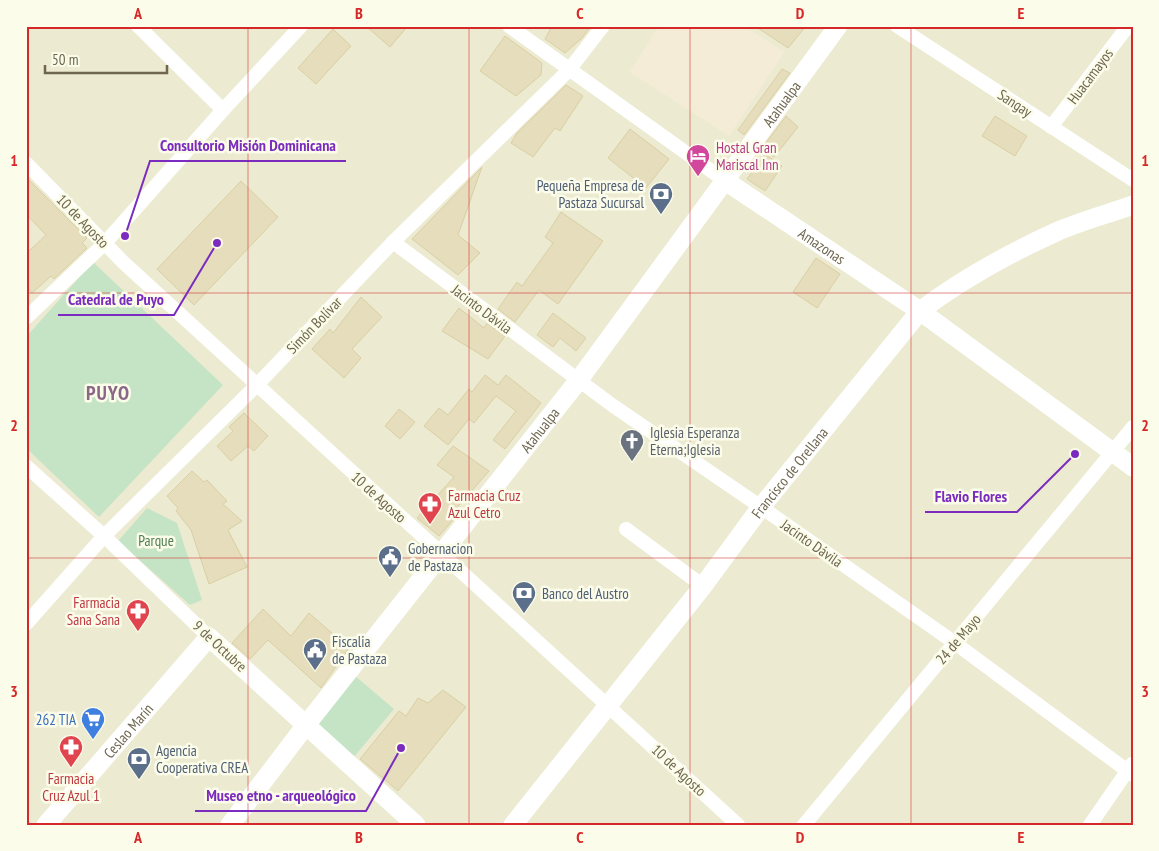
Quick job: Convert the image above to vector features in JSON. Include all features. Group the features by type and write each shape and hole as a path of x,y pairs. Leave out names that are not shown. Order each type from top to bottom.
{"street":[{"path":"138,26 223,110"},
{"path":"26,318 105,243 223,110 301,26"},
{"name":"Amazonas","path":"509,26 724,180 920,311 1133,467"},
{"name":"Simón Bolívar","path":"26,624 104,536 256,385 393,242 569,70 603,26"},
{"name":"Atahualpa","path":"230,825 306,725 578,380 838,26"},
{"name":"Sangay","path":"897,26 1133,180"},
{"name":"Huacamayos","path":"1051,127 1128,26"},
{"name":"10 de Agosto","path":"26,163 124,264 738,825"},
{"name":"Francisco de Orellana","path":"514,825 703,586 761,507 920,311 951,288 983,268 1058,231 1133,205"},
{"name":"Jacinto Dávila","path":"393,242 578,380 955,643 1131,769"},
{"name":"24 de Mayo","path":"804,825 1133,427"},
{"name":"9 de Octubre","path":"26,466 104,536 209,637 416,825"},
{"path":"626,529 703,586"},
{"name":"Ceslao Marín","path":"46,825 209,637"},
{"path":"1090,825 1131,769"}],"shaded area":[{"path":"26,26 1133,26 1133,825 26,825"},
{"path":"659,26 744,26 784,52 729,136 630,72"}],"green space":[{"path":"93,262 223,385 99,517 26,448 26,337"},
{"name":"Parque","path":"147,508 177,523 202,600 190,605 118,541"},
{"path":"354,675 394,709 353,758 313,724"}],"building":[{"path":"366,26 408,26 390,47"},
{"path":"552,26 591,26 582,38 565,53 545,39"},
{"path":"755,26 806,26 788,48"},
{"path":"333,29 351,46 316,84 298,68"},
{"path":"505,36 542,63 541,75 516,96 480,71"},
{"path":"782,69 790,73 744,135 738,130"},
{"path":"566,85 583,96 560,131 555,128 533,157 511,143 517,133"},
{"path":"786,116 798,127 774,157 762,148"},
{"path":"995,116 1027,136 1015,156 982,136"},
{"path":"630,129 669,159 646,188 608,158"},
{"path":"765,154 782,166 765,191 747,179"},
{"path":"482,167 458,235 480,253 458,275 412,239"},
{"path":"26,177 87,238 82,243 87,248 54,279 51,276 32,293 26,285 26,250 30,250 46,235 26,214"},
{"path":"241,181 278,217 194,305 157,269"},
{"path":"561,212 603,241 558,304 539,290 515,322 498,309 517,282 522,286 553,243 545,237"},
{"path":"816,258 840,274 817,308 793,292"},
{"path":"361,297 382,317 352,349 361,358 344,378 312,349 330,329 333,333"},
{"path":"459,308 484,328 487,323 505,336 488,359 442,331"},
{"path":"553,313 586,338 576,351 560,338 553,347 537,335"},
{"path":"485,375 498,385 506,375 541,403 505,449 493,440 516,411 496,396 474,423 469,419 448,445 424,426 439,408 448,415 469,389 472,392"},
{"path":"399,409 415,422 400,439 385,426"},
{"path":"244,413 268,436 254,451 248,446 231,461 217,446 233,431 229,427"},
{"path":"453,446 489,471 449,517 453,520 439,536 417,518 454,477 437,465"},
{"path":"192,471 204,482 207,480 227,501 223,504 242,521 228,530 247,567 209,584 191,530 176,511 178,508 167,496"},
{"path":"263,609 291,636 309,613 349,648 321,688 268,640 250,659 232,643"},
{"path":"443,690 466,707 398,791 360,759 399,711 406,716 418,698 428,703"}],"place":[{"name":"Hostal Gran Mariscal Inn","path":"698,177"},
{"name":"Pequeña Empresa de Pastaza Sucursal","path":"661,215"},
{"name":"Consultorio Misión Dominicana","path":"125,236"},
{"name":"Catedral de Puyo","path":"217,243"},
{"name":"Flavio Flores","path":"1075,454"},
{"name":"Iglesia Esperanza Eterna;Iglesia","path":"632,462"},
{"name":"Farmacia Cruz Azul Cetro","path":"430,525"},
{"name":"Gobernacion de Pastaza","path":"390,578"},
{"name":"Banco del Austro","path":"524,614"},
{"name":"Farmacia Sana Sana","path":"138,632"},
{"name":"Fiscalia de Pastaza","path":"315,671"},
{"name":"262 TIA","path":"93,740"},
{"name":"Museo etno - arqueológico","path":"401,748"},
{"name":"Farmacia Cruz Azul 1","path":"71,768"},
{"name":"Agencia Cooperativa CREA","path":"139,780"}],"district":[{"name":"PUYO","path":"108,393"}]}
